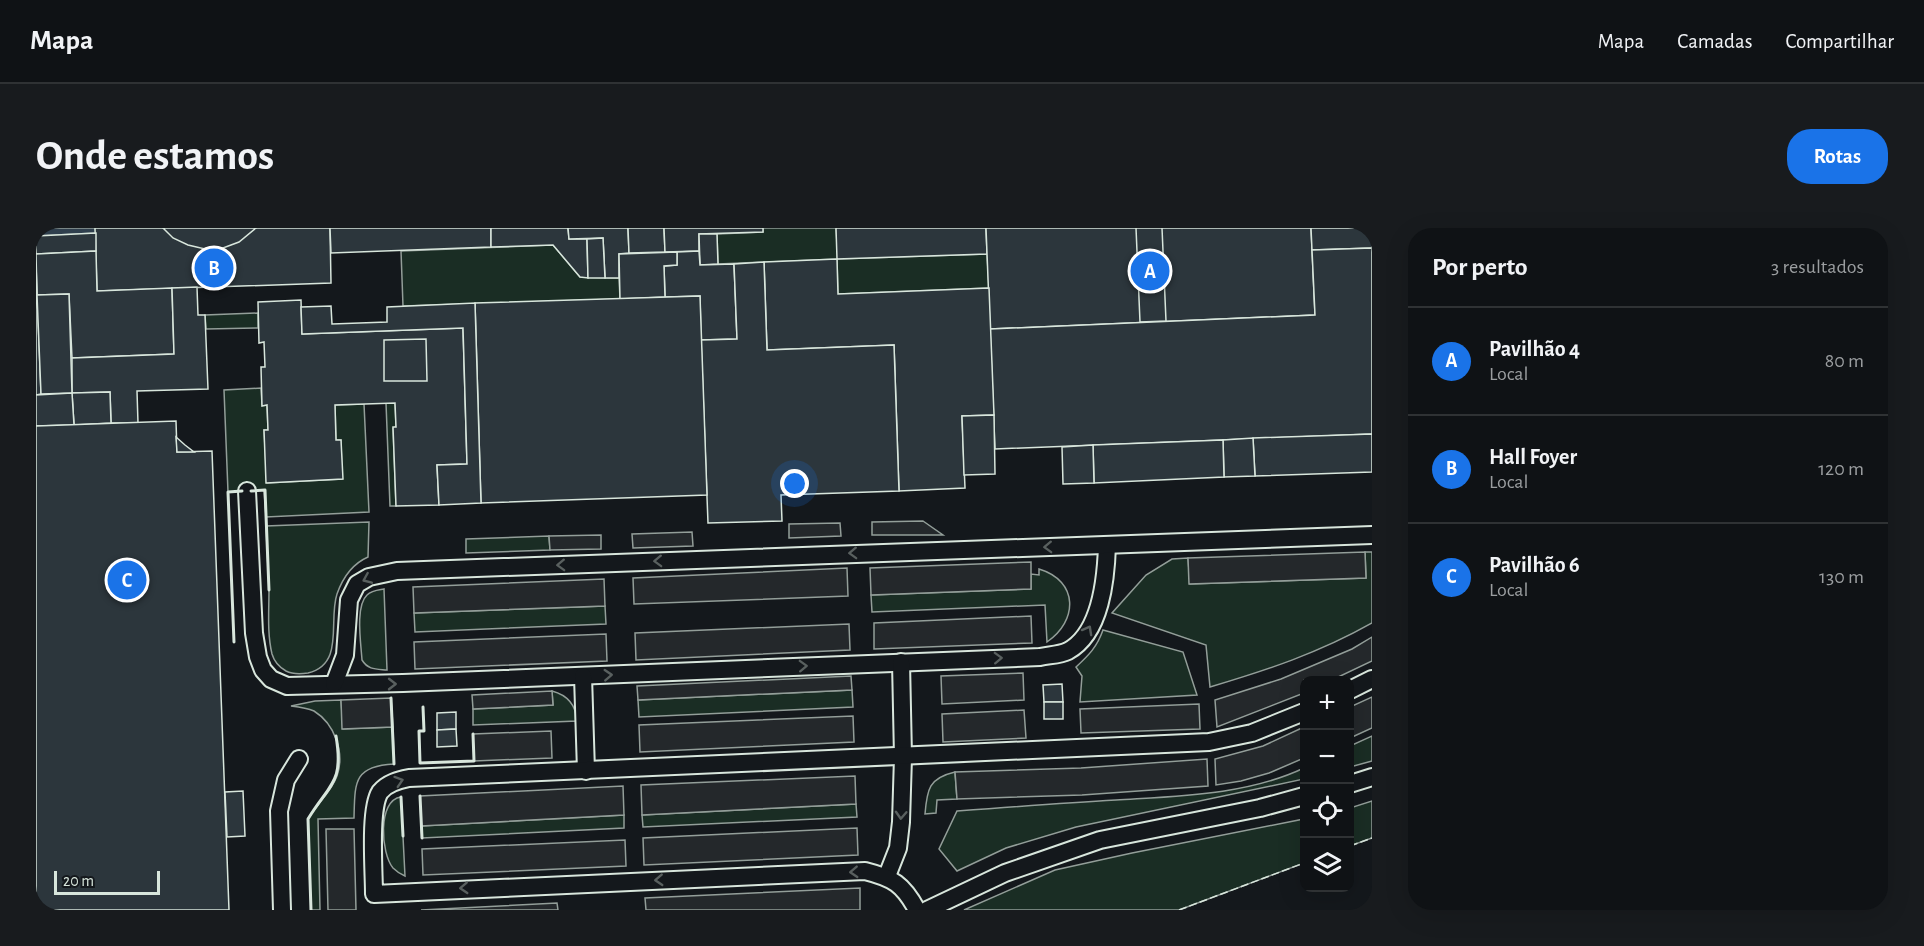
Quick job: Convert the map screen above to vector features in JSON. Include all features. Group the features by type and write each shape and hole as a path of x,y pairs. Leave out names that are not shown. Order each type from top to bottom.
{"lane":[{"path":"247,491 254,633 258,657 263,670 271,679 287,686 1040,657 1067,652 1083,639 1095,618 1103,585 1107,545"},
{"path":"334,684 345,655 349,600 357,584 369,577 397,571 1372,535"},
{"path":"887,876 897,848 901,822 903,757 901,662"},
{"path":"583,676 586,771"},
{"path":"1354,688 1372,679"},
{"path":"917,910 901,886 887,876 865,871 374,894 375,809 380,792 393,782 409,778 1209,742 1252,733 1300,714"},
{"path":"282,910 279,811 286,780 299,759"},
{"path":"1354,783 1372,777"},
{"path":"927,910 1005,873 1100,840 1260,808 1300,797"}],"green space":[{"path":"763,228 836,228 838,259 987,254 989,288 838,294 837,259 718,264 717,234 763,232"},
{"path":"553,245 580,277 619,278 620,299 403,306 401,251"},
{"path":"258,313 258,328 206,329 205,315"},
{"path":"261,388 262,405 267,405 268,430 264,430 267,483 342,479 341,440 336,440 335,405 364,404 369,512 266,517 264,490 228,492 224,390"},
{"path":"386,403 395,403 396,427 393,428 396,506 390,506"},
{"path":"369,522 368,557 357,563 349,572 337,594 333,640 327,661 320,668 308,673 297,674 286,671 275,661 270,646 266,526"},
{"path":"549,536 550,550 466,553 466,539"},
{"path":"1365,552 1372,552 1372,623 1292,660 1210,687 1206,645 1112,613 1146,575 1172,559 1188,558 1190,584 1366,578"},
{"path":"1039,569 1052,575 1061,583 1070,602 1069,613 1064,623 1047,642 1045,605 872,612 871,595 1031,589 1031,574 1039,575"},
{"path":"384,589 387,670 373,668 364,663 360,635 363,600 371,592"},
{"path":"605,606 606,624 415,632 414,613"},
{"path":"1103,630 1183,652 1197,695 1080,702 1082,676 1076,667 1092,650"},
{"path":"852,690 853,707 639,717 638,700"},
{"path":"552,691 562,695 570,702 575,710 577,721 473,725 473,709 553,705"},
{"path":"341,700 343,729 393,727 394,764 371,768 359,779 356,786 354,818 318,819 320,910 311,910 308,819 334,782 340,758 333,731 328,723 314,711 291,706 315,701"},
{"path":"1372,736 1372,761 1354,766 1354,744"},
{"path":"1300,770 1300,780 1076,827 1006,848 957,871 939,849 957,811 1212,793 1282,777"},
{"path":"955,772 957,799 937,800 936,813 925,814 931,786 940,778"},
{"path":"401,797 405,876 394,869 389,861 384,840 388,807 393,800"},
{"path":"1372,801 1372,838 1354,845 1354,838 1354,807"},
{"path":"856,804 857,817 643,827 642,815"},
{"path":"624,815 624,828 422,838 421,826"},
{"path":"1300,820 1300,865 1179,910 964,910 1055,870"}],"shaded area":[{"path":"923,521 943,535 872,535 872,522"},
{"path":"840,523 841,536 789,538 789,524"},
{"path":"692,532 693,546 633,548 632,534"},
{"path":"601,535 601,549 550,550 549,536"},
{"path":"1365,552 1366,578 1189,584 1188,558"},
{"path":"1031,562 1031,589 871,595 870,568"},
{"path":"847,568 848,596 634,604 633,578"},
{"path":"604,579 605,606 414,613 413,587"},
{"path":"1031,616 1032,643 874,649 874,623"},
{"path":"849,624 850,650 636,660 635,633"},
{"path":"606,634 607,661 415,669 414,642"},
{"path":"1372,637 1372,661 1340,676 1300,676 1300,695 1217,727 1215,700 1281,679 1352,649"},
{"path":"1023,673 1024,700 942,704 941,676"},
{"path":"851,676 852,690 638,700 637,686"},
{"path":"552,691 553,705 473,709 472,695"},
{"path":"1372,697 1372,728 1354,736 1354,730 1354,705"},
{"path":"391,698 393,727 342,729 341,700"},
{"path":"1199,704 1200,729 1081,733 1080,709"},
{"path":"1024,710 1026,738 943,742 942,714"},
{"path":"853,716 854,742 640,752 639,725"},
{"path":"1300,729 1300,760 1269,773 1216,785 1215,759 1263,746"},
{"path":"551,731 552,758 474,761 473,734"},
{"path":"1207,759 1208,786 1082,795 957,799 955,772 1081,768"},
{"path":"855,776 856,804 642,815 641,785"},
{"path":"623,786 624,815 421,826 420,796"},
{"path":"857,828 858,855 644,865 643,838"},
{"path":"326,829 354,829 356,910 328,910"},
{"path":"625,840 626,866 423,875 422,849"},
{"path":"860,888 860,910 646,910 645,898"},
{"path":"557,903 558,910 421,910"}],"water":[{"path":"36,228 95,228 96,233 36,236"}],"building":[{"path":"95,228 330,228 331,283 97,291"},
{"path":"163,228 256,228 239,242 223,248 205,249 173,238"},
{"path":"330,228 491,228 491,247 331,253"},
{"path":"491,228 568,228 569,239 587,239 588,278 580,277 553,245 491,247"},
{"path":"568,228 628,228 629,253 619,254 619,278 605,278 603,238 569,239"},
{"path":"628,228 664,228 665,252 629,253"},
{"path":"664,228 763,228 763,232 699,234 699,251 665,252"},
{"path":"836,228 986,228 987,254 837,259"},
{"path":"986,228 1311,228 1315,315 990,329"},
{"path":"1136,228 1162,228 1166,321 1140,322"},
{"path":"1311,228 1372,228 1372,248 1312,250"},
{"path":"96,233 96,251 36,254 36,236"},
{"path":"699,234 717,234 718,264 700,265"},
{"path":"603,238 605,278 588,278 587,239"},
{"path":"1372,248 1372,434 995,449 990,329 1315,315 1312,250"},
{"path":"96,251 97,291 172,288 174,354 72,358 69,294 37,295 36,254"},
{"path":"699,251 700,265 734,264 737,339 701,340 700,296 665,297 664,266 677,265 677,252"},
{"path":"677,252 677,265 664,266 665,297 620,299 619,254"},
{"path":"837,259 838,294 989,288 994,415 962,416 965,488 899,491 894,345 767,350 764,262"},
{"path":"764,262 767,350 894,345 899,491 781,495 782,521 708,523 701,340 737,339 734,264"},
{"path":"36,265 41,394 36,395"},
{"path":"197,287 198,315 205,315 208,389 137,391 138,423 111,423 110,392 72,393 72,358 174,354 172,288"},
{"path":"69,294 72,393 41,394 37,295"},
{"path":"700,296 707,495 481,503 475,303"},
{"path":"301,300 302,334 463,328 467,464 437,465 439,505 396,506 393,427 396,427 395,403 335,405 336,440 341,440 343,479 266,483 264,430 268,430 267,405 262,406 261,367 265,367 264,342 259,343 258,302"},
{"path":"475,303 481,503 439,505 437,465 467,464 463,328 302,334 301,307 331,306 332,324 387,322 387,307"},
{"path":"426,339 427,381 384,381 384,340"},
{"path":"110,392 111,423 74,425 72,393"},
{"path":"72,393 74,425 36,426 36,395"},
{"path":"994,415 995,474 964,475 962,416"},
{"path":"176,421 177,452 212,451 229,910 36,910 36,426"},
{"path":"1372,434 1372,472 1255,476 1253,438"},
{"path":"176,437 185,445 194,452 177,452"},
{"path":"1253,438 1255,476 1224,477 1223,440"},
{"path":"1223,440 1224,477 1094,483 1093,445"},
{"path":"1093,445 1094,483 1063,484 1062,447"},
{"path":"1062,684 1063,702 1044,702 1043,685"},
{"path":"1044,702 1063,702 1063,719 1044,719"},
{"path":"456,712 456,729 437,730 437,713"},
{"path":"456,729 457,746 437,747 437,730"},
{"path":"243,791 245,836 227,837 225,792"}],"fence":[{"path":"1354,845 1372,838"},
{"path":"1179,910 1300,865"}],"wall":[{"path":"251,491 265,490 269,590"},
{"path":"234,642 228,492 242,491"},
{"path":"391,698 394,764"},
{"path":"423,707 424,731 419,731 420,763 474,761 473,734"},
{"path":"311,910 308,819 333,782 338,764 336,736"},
{"path":"420,796 422,838"},
{"path":"401,797 403,836"}],"place":[{"name":"Hall Foyer","path":"214,268"},
{"name":"Pavilhão 4","path":"1150,271"},
{"name":"Pavilhão 6","path":"127,580"}]}
